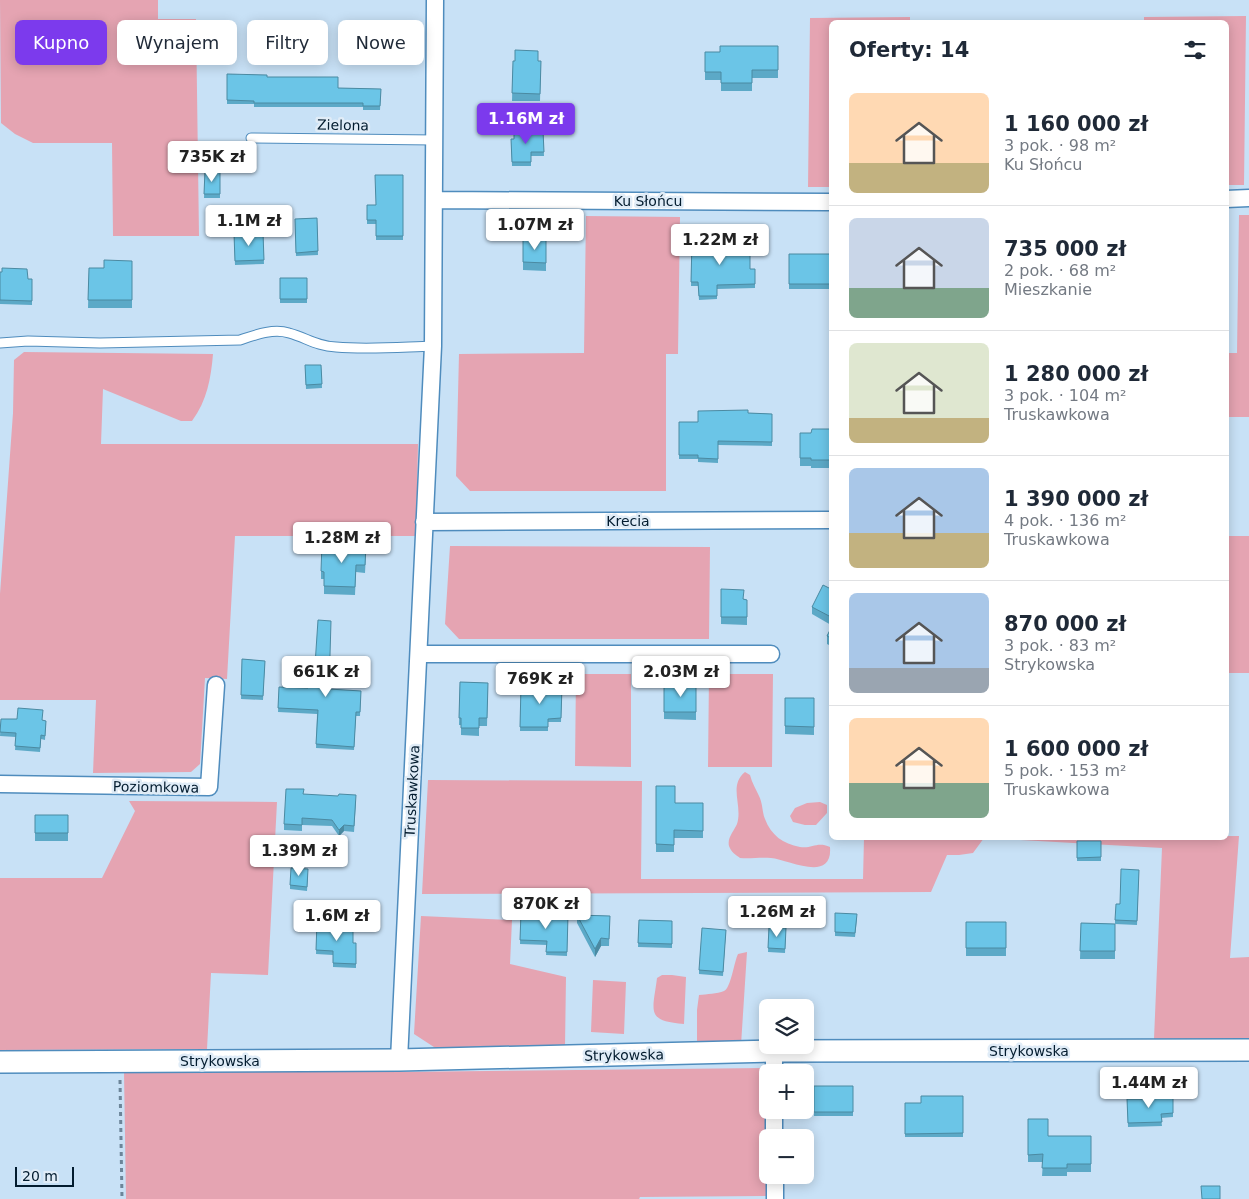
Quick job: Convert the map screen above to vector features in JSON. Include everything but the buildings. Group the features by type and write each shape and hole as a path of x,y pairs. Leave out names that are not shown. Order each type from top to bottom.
{"street":[{"name":"Truskawkowa","path":"399,1060 433,346 435,0"},
{"path":"1229,198 1249,198"},
{"name":"Ku Słońcu","path":"435,200 829,202"},
{"name":"Krecia","path":"424,522 829,520"},
{"path":"419,654 771,654"},
{"name":"Poziomkowa","path":"0,784 209,787 216,685"},
{"name":"Strykowska","path":"814,1051 1249,1050"},
{"name":"Strykowska","path":"0,1062 399,1060 759,1051"},
{"path":"775,1184 775,1199"}],"lane":[{"name":"Zielona","path":"250,138 435,140"},
{"path":"0,343 28,341 100,343 240,340 258,334 288,332 314,344 336,347 433,346"}],"path":[{"path":"120,1062 122,1199"}],"shaded area":[{"path":"0,0 158,0 158,19 196,19 117,20 117,65 197,65 199,236 113,236 112,143 33,143 15,134 1,123"},
{"path":"1246,16 1244,185 1229,185 1229,20 1144,20 1144,17"},
{"path":"910,17 910,20 829,20 829,187 808,187 810,18"},
{"path":"1239,215 1249,215 1249,417 1229,417 1229,353 1237,353"},
{"path":"586,216 680,217 678,354 666,354 666,491 470,491 456,476 459,354 584,353"},
{"path":"24,352 213,354 207,389 192,421 181,421 103,389 101,444 418,444 416,536 235,536 227,679 205,678 200,764 191,772 93,773 96,700 0,700 0,594 13,413 14,360"},
{"path":"1229,536 1249,536 1249,673 1229,673"},
{"path":"450,546 710,547 709,639 459,639 445,624"},
{"path":"576,674 631,674 631,767 575,766"},
{"path":"709,674 773,674 772,767 708,767"},
{"path":"745,772 750,775 760,799 765,819 774,834 794,846 825,845 830,847 829,858 824,864 817,867 808,867 771,858 740,858 732,852 729,843 738,817 737,783"},
{"path":"428,780 642,781 641,879 863,879 864,840 983,840 973,853 947,855 931,892 422,894"},
{"path":"129,801 277,802 268,975 211,973 207,1049 0,1050 0,878 102,878 135,811"},
{"path":"820,802 827,805 827,813 816,825 793,822 790,816 795,808 807,803"},
{"path":"1229,836 1239,836 1230,958 1249,957 1249,1039 1154,1039 1162,848 1020,840 1229,840"},
{"path":"421,916 512,920 510,964 566,977 565,1047 437,1049 414,1034"},
{"path":"747,952 741,1045 697,1046 699,995 724,991 730,980 738,954"},
{"path":"662,975 686,977 684,1024 663,1020 657,1017 654,1012 657,978"},
{"path":"593,980 626,982 624,1034 591,1032"},
{"path":"759,1068 759,1119 767,1119 767,1129 759,1129 759,1184 768,1184 768,1196 640,1197 639,1199 126,1199 124,1072 399,1072"}]}
